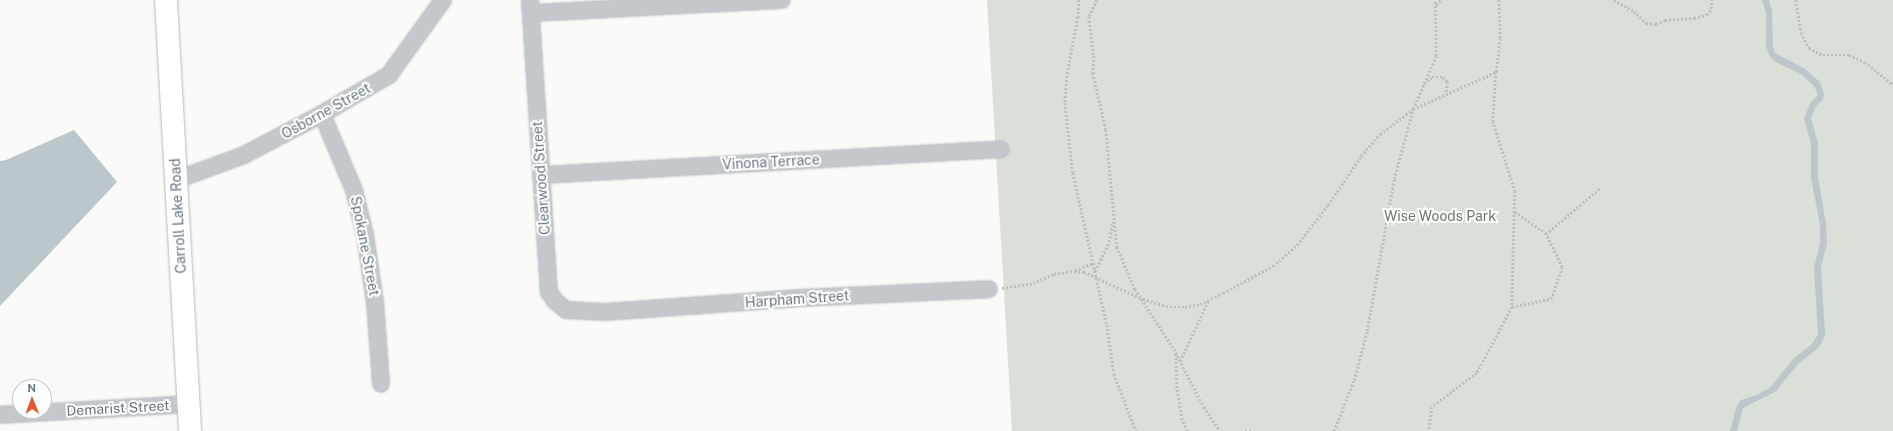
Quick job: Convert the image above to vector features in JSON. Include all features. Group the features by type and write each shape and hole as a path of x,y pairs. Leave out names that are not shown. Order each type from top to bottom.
{"street":[{"name":"Carroll Lake Road","path":"166,0 190,431"},
{"name":"Osborne Street","path":"176,180 244,155 322,114 389,75 443,0"},
{"path":"530,7 782,0"},
{"name":"Clearwood Street","path":"530,7 549,292 566,310 605,312"},
{"name":"Spokane Street","path":"322,114 354,190 365,235 375,302 381,384"},
{"name":"Vinona Terrace","path":"541,175 1000,149"},
{"name":"Harpham Street","path":"605,312 801,298 989,289"},
{"name":"Demarist Street","path":"0,415 188,404"}],"path":[{"path":"1079,0 1077,24 1067,76 1065,103 1073,173 1107,326 1114,374 1136,431"},
{"path":"1098,0 1089,17 1094,56 1093,73 1106,130 1113,218 1117,247 1135,289 1143,299 1176,354 1204,407 1220,431"},
{"path":"1334,431 1354,380 1367,331 1394,178 1413,109 1420,89 1436,56 1435,0"},
{"path":"1435,6 1441,0"},
{"path":"1429,431 1432,406 1477,373 1512,307 1515,191 1493,121 1500,38 1499,0"},
{"path":"1614,0 1634,12 1646,23 1656,24 1665,20 1694,18 1707,15 1711,10 1712,0"},
{"path":"1796,0 1801,33 1809,48 1823,55 1849,55 1865,62 1893,85"},
{"path":"989,289 1027,284 1054,274 1074,271 1084,272 1096,279 1143,299 1170,307 1184,307 1208,300 1273,266 1297,245 1328,205 1361,156 1380,134 1413,109 1496,72"},
{"path":"1420,89 1432,77 1443,77 1448,82 1446,94"},
{"path":"1546,234 1599,190"},
{"path":"1512,307 1550,299 1562,267 1546,234 1514,212"},
{"path":"1095,271 1109,242 1113,218"},
{"path":"1074,271 1093,263"},
{"path":"1180,361 1208,300"},
{"path":"1176,354 1177,386 1182,418 1187,431"},
{"path":"1245,431 1252,431"}],"green space":[{"name":"Wise Woods Park","path":"987,0 1893,0 1893,431 1012,431"}],"shaded area":[{"path":"1762,0 1769,0 1772,11 1773,47 1775,53 1805,69 1820,82 1824,94 1823,100 1816,106 1811,118 1818,143 1818,177 1826,224 1827,243 1821,268 1825,335 1817,349 1798,364 1775,392 1743,408 1737,431 1730,431 1737,405 1741,400 1757,395 1771,387 1793,359 1812,344 1818,334 1814,268 1820,243 1820,225 1811,178 1811,144 1804,118 1811,102 1818,95 1814,86 1801,74 1774,61 1770,57 1766,47 1766,13"},
{"path":"74,130 117,182 0,306 0,161 6,160"}]}
